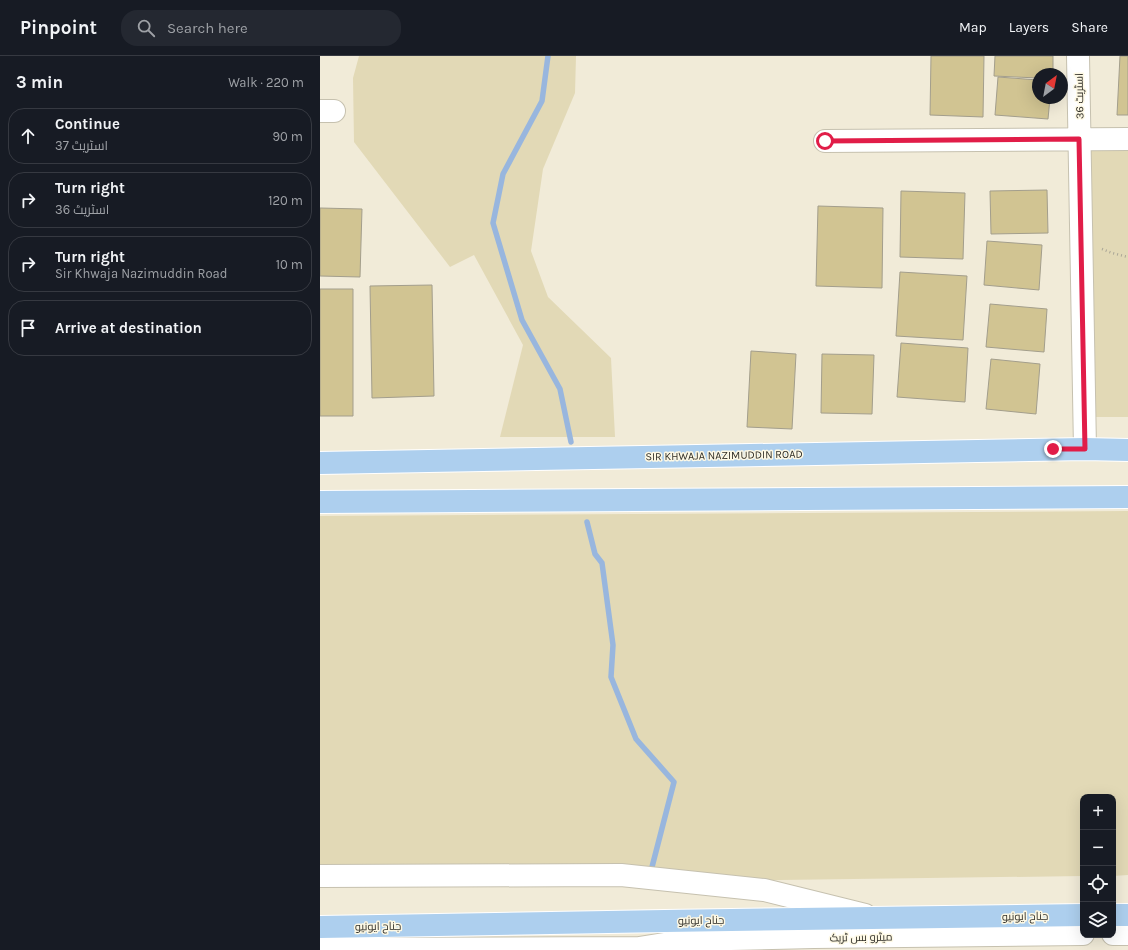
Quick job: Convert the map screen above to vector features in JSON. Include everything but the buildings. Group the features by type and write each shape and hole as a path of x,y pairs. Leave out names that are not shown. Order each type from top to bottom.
{"main road":[{"name":"SIR KHWAJA NAZIMUDDIN ROAD","path":"320,463 1085,449 1128,450"},
{"path":"320,502 1128,497"},
{"name":"جناح ایونیو","path":"320,927 1080,915"},
{"path":"1116,915 1128,915"}],"street":[{"name":"اسٹریٹ 36","path":"1078,56 1085,449"},
{"path":"825,141 1128,139"},
{"path":"320,876 622,875 764,890 881,918"},
{"name":"میٹرو بس ٹریک","path":"320,949 645,949 689,940 1080,934"},
{"path":"1116,934 1128,934"}],"path":[{"path":"1096,247 1128,257"}],"shaded area":[{"path":"359,56 576,56 575,93 543,169 531,251 548,297 611,358 615,437 500,437 523,345 474,255 450,267 354,142 353,78"},
{"path":"1086,147 1128,147 1128,417 1096,417"},
{"path":"1128,511 1128,875 1116,876 1116,794 1080,794 1080,876 320,886 320,516"}],"waterway":[{"path":"548,56 542,101 503,174 493,223 522,320 560,389 571,442"},
{"path":"587,522 595,554 602,563 613,645 611,677 636,739 674,782 652,867"}],"route":[{"path":"825,141 1079,139 1085,449 1053,449"}]}
